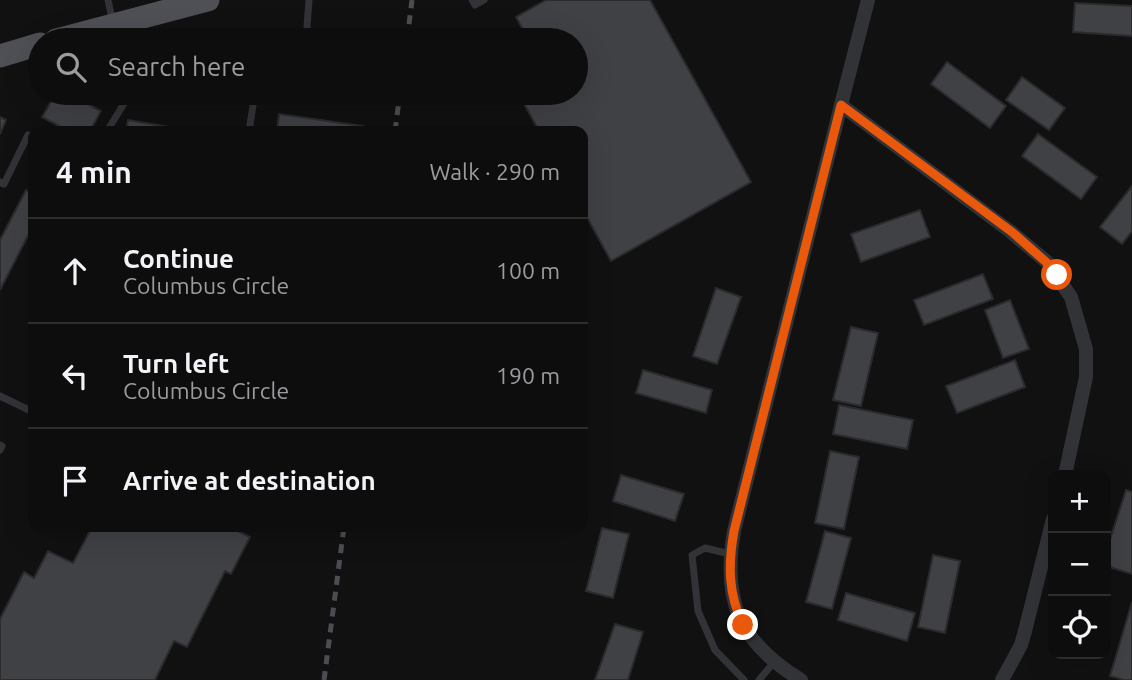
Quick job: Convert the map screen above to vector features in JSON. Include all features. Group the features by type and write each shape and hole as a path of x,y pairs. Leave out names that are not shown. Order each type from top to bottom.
{"main road":[{"path":"139,28 208,0"},
{"path":"102,28 114,25 131,28"}],"street":[{"path":"801,680 775,661 749,635 737,612 730,588 730,554 868,0"},
{"path":"841,105 1012,232 1046,262 1071,297 1086,349 1086,377 1066,470"},
{"path":"1006,677 1026,631 1032,596 1049,533"}],"lane":[{"path":"108,0 114,25"},
{"path":"307,28 309,0"},
{"path":"472,0 475,5 484,0"},
{"path":"110,126 123,105"},
{"path":"250,126 253,105"},
{"path":"0,182 4,184 28,135"},
{"path":"0,396 28,410"},
{"path":"730,554 705,548 692,555 698,611 715,650 744,680"},
{"path":"759,680 775,661"}],"building":[{"path":"546,0 650,0 751,182 611,261 588,219 588,126 536,126 525,105 588,105 588,28 522,28 516,17"},
{"path":"1075,3 1132,6 1132,36 1073,32"},
{"path":"947,62 1006,106 990,128 931,84"},
{"path":"1022,77 1065,108 1049,130 1006,100"},
{"path":"49,105 90,105 101,111 93,126 59,126 42,117"},
{"path":"279,114 363,126 278,126"},
{"path":"0,117 6,120 0,134"},
{"path":"128,120 163,126 127,126"},
{"path":"1038,134 1097,177 1081,199 1022,156"},
{"path":"1132,186 1132,231 1122,244 1100,227"},
{"path":"26,190 28,236 0,290 0,240"},
{"path":"920,210 930,237 861,262 851,234"},
{"path":"983,274 993,299 924,325 914,300"},
{"path":"716,288 741,297 717,364 693,356"},
{"path":"1010,300 1029,349 1003,358 985,310"},
{"path":"851,327 878,333 861,406 833,400"},
{"path":"1015,360 1025,387 957,413 946,386"},
{"path":"643,370 712,390 706,413 636,393"},
{"path":"839,405 913,420 907,449 833,434"},
{"path":"830,451 859,457 844,529 815,523"},
{"path":"621,475 684,494 675,521 613,501"},
{"path":"1126,490 1132,492 1132,574 1111,568 1111,536"},
{"path":"602,528 629,534 613,598 586,591"},
{"path":"825,531 851,538 832,609 806,602"},
{"path":"89,532 240,532 250,537 231,574 225,571 187,647 174,641 155,680 0,680 0,619 24,572 34,578 48,551 73,563"},
{"path":"933,555 960,561 945,633 918,627"},
{"path":"846,593 915,613 907,641 838,620"},
{"path":"1132,602 1132,680 1124,680 1110,676"},
{"path":"615,624 643,632 628,680 595,680"}],"railway":[{"path":"408,28 412,0"},
{"path":"396,126 398,105"},
{"path":"324,680 343,532"}],"route":[{"path":"743,625 730,588 729,564 734,531 841,105 1012,232 1057,275"}]}
